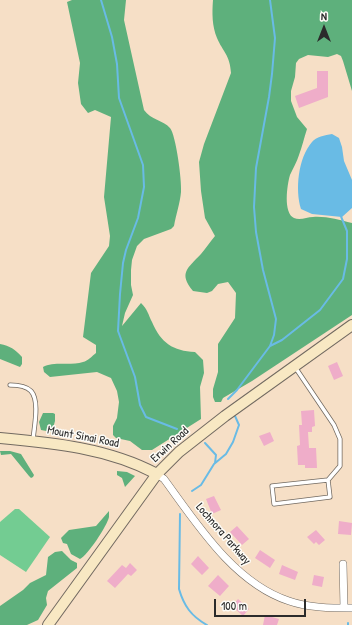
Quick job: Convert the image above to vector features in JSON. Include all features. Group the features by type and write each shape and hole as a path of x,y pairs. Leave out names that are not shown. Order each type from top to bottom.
{"main road":[{"name":"Erwin Road","path":"48,625 157,474 171,459 199,436 352,325"},
{"name":"Mount Sinai Road","path":"0,438 33,441 106,453 141,466 157,474"}],"street":[{"name":"Lochnora Parkway","path":"157,474 164,479 208,538 233,565 257,585 289,601 318,607 348,608"},
{"path":"343,564 348,608"}],"lane":[{"path":"295,366 334,425 340,439 340,466 328,480 272,486 274,504 330,497 328,480"},
{"path":"10,385 21,386 30,390 34,396 36,404 33,441"}],"green space":[{"path":"72,0 126,0 124,20 144,110 150,116 164,123 170,128 174,139 180,169 181,192 174,226 171,229 144,239 137,246 132,260 131,270 133,295 125,313 122,326 141,303 147,310 159,335 164,340 174,348 195,352 203,360 204,373 200,387 201,419 152,450 142,450 130,441 116,438 113,435 113,426 117,418 119,402 117,391 111,378 97,372 50,377 44,372 43,367 52,364 73,364 83,362 88,360 96,353 96,345 83,337 91,273 109,246 110,236 104,197 111,117 95,110 88,113 81,104 78,83 80,63 67,2"},
{"path":"213,0 352,0 352,91 341,56 337,54 328,57 308,55 299,59 296,63 295,77 291,91 291,101 297,117 307,129 298,158 290,175 287,205 288,211 294,218 323,217 352,223 352,315 252,381 223,398 221,402 215,402 213,397 213,389 218,372 218,344 235,318 236,293 228,282 218,284 212,291 207,293 193,291 186,280 186,271 215,236 205,218 199,162 204,144 231,73 228,58 217,38 214,29"},
{"path":"0,344 12,348 22,357 22,364 20,367 0,359"},
{"path":"43,413 55,414 52,432 41,430 39,422"},
{"path":"0,451 10,451 21,454 34,475 33,477 31,478 29,476 11,454 1,455"},
{"path":"117,471 127,472 135,476 125,487 122,478 117,475"},
{"path":"15,509 19,509 50,537 26,572 0,555 0,522"},
{"path":"109,511 108,521 105,527 88,552 80,559 71,554 67,544 63,543 61,538 69,530 96,526"},
{"path":"62,551 71,560 77,563 77,568 48,591 46,598 47,605 38,620 27,625 0,625 0,606 23,590 30,583 46,575 48,557 55,552"}],"water":[{"path":"332,134 339,138 344,161 352,180 352,208 342,217 312,214 301,209 298,193 299,174 307,149 316,139"}],"building":[{"path":"317,71 328,71 328,97 299,108 295,96 317,88"},
{"path":"337,362 343,376 334,380 328,366"},
{"path":"314,410 315,426 312,427 312,432 308,432 309,448 316,448 317,468 305,468 305,465 298,465 297,446 300,445 299,425 302,425 301,411"},
{"path":"270,432 274,441 264,446 259,436"},
{"path":"214,496 221,510 212,514 206,499"},
{"path":"339,521 352,523 351,535 338,534"},
{"path":"237,526 249,539 242,545 230,532"},
{"path":"316,530 325,540 319,545 316,542 314,544 307,537"},
{"path":"260,550 275,560 270,568 255,558"},
{"path":"198,556 209,568 202,575 191,564"},
{"path":"130,563 137,570 131,576 128,574 115,588 107,581 122,565 126,568"},
{"path":"282,565 298,572 295,580 279,574"},
{"path":"218,575 229,586 220,596 208,586"},
{"path":"314,575 324,577 322,587 312,585"},
{"path":"238,599 249,609 243,616 232,606"},
{"path":"265,615 279,619 277,625 263,625"}],"waterway":[{"path":"101,0 112,37 117,64 119,98 143,165 144,187 138,218 126,250 123,263 118,331 135,377 140,405 146,417 177,429"},
{"path":"228,399 237,390 270,346 274,335 276,319 263,270 256,232 254,207 256,168 269,97 275,38 270,0"},
{"path":"270,346 282,340 320,310 343,279 347,259 347,231 340,214"},
{"path":"192,491 201,485 214,464 226,454 233,442 239,425 235,416"},
{"path":"205,443 216,455 215,463"},
{"path":"180,514 179,589 183,601 192,614 207,625"}]}
